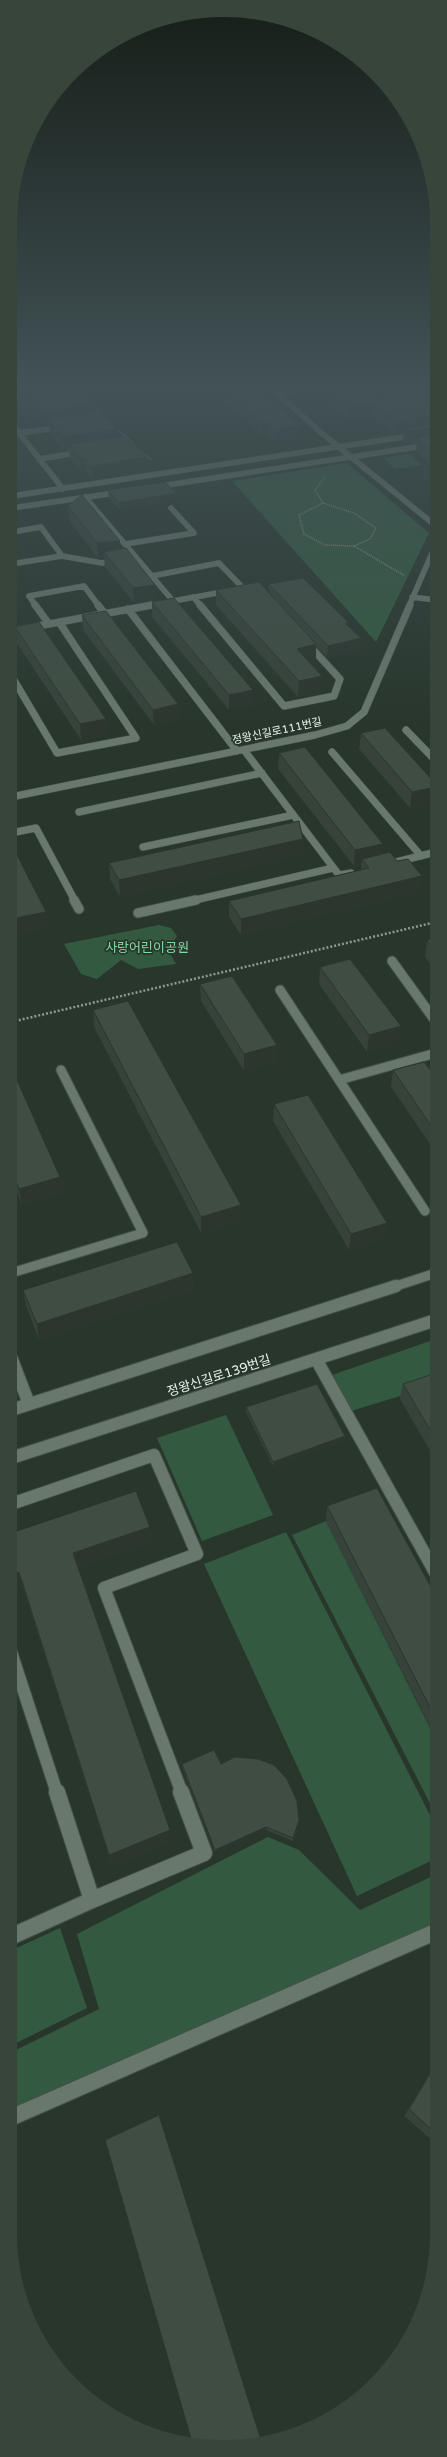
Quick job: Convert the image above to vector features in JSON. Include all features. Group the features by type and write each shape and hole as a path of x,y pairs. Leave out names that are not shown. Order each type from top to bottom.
{"street":[{"path":"17,507 94,496"},
{"path":"400,496 430,521"},
{"path":"85,497 173,601"},
{"path":"125,544 194,533 171,508"},
{"path":"17,531 41,527 62,556"},
{"path":"17,563 62,556 102,563 122,560"},
{"path":"129,558 136,557"},
{"name":"정왕신길로111번길","path":"17,796 314,735 347,726 364,712 430,558"},
{"path":"152,576 219,563 243,588"},
{"path":"49,624 29,596 84,586 105,614"},
{"path":"17,630 243,588 250,589"},
{"path":"193,597 284,706 334,696 340,679 304,640"},
{"path":"412,597 430,599"},
{"path":"128,610 240,750 262,773 339,875 362,870"},
{"path":"17,685 57,753 136,738 60,622"},
{"path":"406,730 430,756"},
{"path":"332,752 421,856"},
{"path":"79,812 262,773"},
{"path":"143,847 293,815"},
{"path":"17,832 36,828 79,909"},
{"path":"376,866 430,854"},
{"path":"138,913 333,868"},
{"path":"392,961 430,1014"},
{"path":"280,990 425,1211"},
{"path":"339,1080 430,1055"},
{"path":"17,1271 143,1233 61,1070"},
{"path":"17,1408 430,1275"},
{"name":"정왕신길로139번길","path":"17,1456 430,1322"},
{"path":"316,1359 430,1563"},
{"path":"17,1372 29,1404"},
{"path":"17,1502 154,1455 197,1554 104,1588 204,1853 92,1900 17,1934"},
{"path":"17,1673 92,1900"},
{"path":"17,2115 430,1934"}],"path":[{"path":"318,496 323,503 354,513 376,528 370,539 354,546 325,545 304,534 299,515 323,503"},
{"path":"354,546 402,575 420,580"},
{"path":"17,1021 430,923"}],"green space":[{"path":"245,496 385,496 429,533 376,642"},
{"name":"사랑어린이공원","path":"159,925 171,928 177,936 168,950 176,964 138,969 121,960 97,979 81,974 64,944"},
{"path":"430,1341 430,1387 351,1411 332,1375"},
{"path":"226,1415 273,1515 202,1541 157,1438"},
{"path":"326,1521 430,1728 430,1803 292,1535"},
{"path":"286,1532 430,1815 430,1861 357,1896 204,1564"},
{"path":"268,1837 299,1850 360,1910 430,1877 430,1934 17,2115 17,2050 99,2009 77,1934"},
{"path":"60,1928 87,2008 17,2043 17,1948"}],"building":[{"path":"83,496 120,541 97,543 68,506"},
{"path":"113,496 161,496 119,503"},
{"path":"126,548 155,585 133,588 104,552"},
{"path":"303,578 349,623 345,623 361,638 328,646 269,584"},
{"path":"259,582 316,644 297,649 322,676 299,681 216,590"},
{"path":"174,598 253,690 229,695 152,602"},
{"path":"106,611 178,704 153,710 82,615"},
{"path":"39,622 106,719 80,724 17,630 17,627"},
{"path":"385,728 430,777 430,788 412,792 361,733"},
{"path":"305,747 383,844 355,850 279,753"},
{"path":"299,821 303,839 119,880 109,863"},
{"path":"390,852 397,861 408,859 422,876 241,919 229,901 369,868 362,859"},
{"path":"17,855 46,912 17,918"},
{"path":"350,959 401,1026 369,1035 320,967"},
{"path":"232,976 277,1045 244,1054 200,984"},
{"path":"128,1001 241,1205 201,1217 93,1010"},
{"path":"424,1062 430,1070 430,1124 393,1070"},
{"path":"17,1080 60,1177 19,1189 17,1184"},
{"path":"308,1095 387,1223 351,1234 274,1104"},
{"path":"177,1242 193,1273 37,1324 23,1290"},
{"path":"430,1375 430,1430 403,1384"},
{"path":"317,1384 345,1436 273,1462 246,1407"},
{"path":"377,1488 430,1585 430,1707 327,1506"},
{"path":"136,1491 150,1527 73,1553 170,1830 109,1855 19,1572 17,1573 17,1531"},
{"path":"214,1750 221,1764 235,1757 258,1759 274,1765 287,1779 297,1801 299,1820 293,1838 266,1827 215,1850 182,1764"},
{"path":"430,2073 430,2128 409,2109"},
{"path":"159,2115 260,2437 237,2440 210,2440 191,2437 105,2140"}]}
